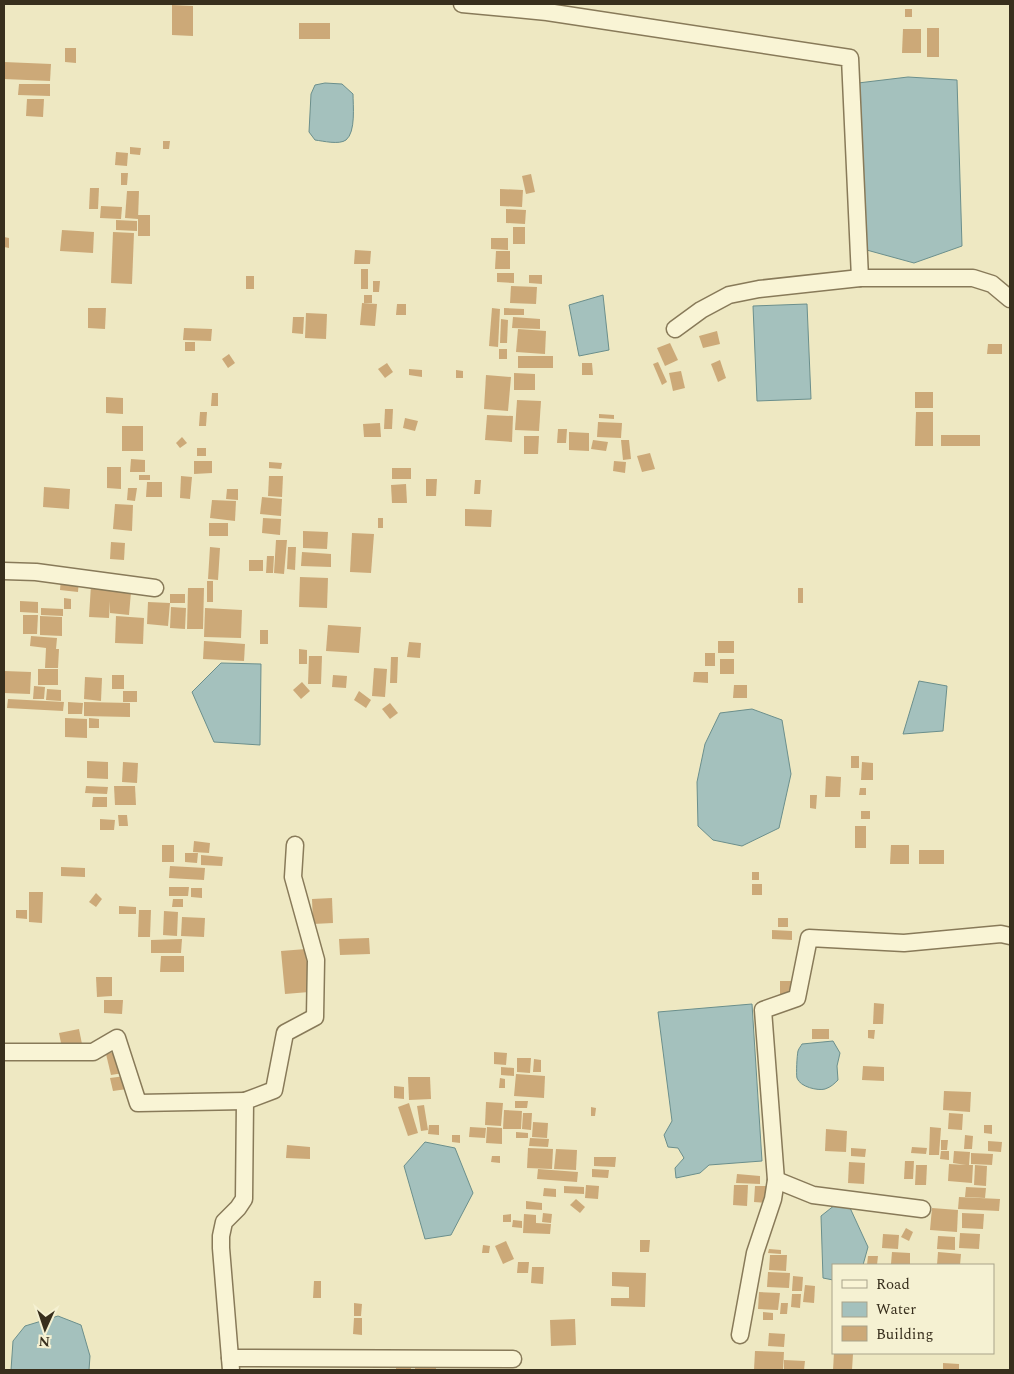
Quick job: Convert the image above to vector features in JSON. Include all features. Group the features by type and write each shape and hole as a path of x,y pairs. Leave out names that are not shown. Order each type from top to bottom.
{"street":[{"path":"462,4 547,8 850,58 860,278"},
{"path":"675,328 701,310 729,295 759,289 860,278 973,278 992,284 1010,299"},
{"path":"4,571 36,572 155,588"},
{"path":"4,1052 93,1052 117,1038 138,1102 244,1101 274,1090 285,1033 315,1017 316,960 292,877 295,845"},
{"path":"740,1335 756,1253 773,1199 776,1180 763,1010 797,998 809,938 904,943 1000,934 1010,936"},
{"path":"244,1101 244,1198 238,1208 224,1222 221,1236 231,1364 513,1359"},
{"path":"776,1180 820,1196 922,1209"}],"water":[{"path":"908,77 957,80 962,246 914,263 863,249 858,83"},
{"path":"325,83 342,84 353,94 353,118 351,131 346,140 331,142 315,140 309,132 311,94 315,85"},
{"path":"603,295 609,350 579,356 569,305"},
{"path":"807,304 811,399 757,401 753,306"},
{"path":"221,663 261,664 260,745 214,742 192,692"},
{"path":"919,681 947,686 943,731 903,734"},
{"path":"752,709 782,720 791,774 779,828 742,846 713,840 698,826 697,782 705,744 720,713"},
{"path":"752,1004 762,1161 709,1165 700,1173 676,1178 675,1168 684,1158 678,1148 668,1147 664,1135 672,1121 658,1012"},
{"path":"833,1041 840,1053 837,1066 838,1080 825,1089 814,1089 802,1084 797,1078 797,1069 798,1051 802,1044"},
{"path":"425,1142 455,1148 473,1193 451,1235 425,1239 404,1166"},
{"path":"845,1197 868,1247 863,1264 832,1264 832,1280 823,1278 821,1216"},
{"path":"58,1316 81,1325 90,1356 89,1370 11,1370 13,1341 25,1326"}],"building":[{"path":"172,5 193,6 193,36 172,35"},
{"path":"905,9 912,9 912,17 905,17"},
{"path":"299,23 330,23 330,39 299,39"},
{"path":"927,28 939,28 939,57 927,57"},
{"path":"903,29 921,29 921,53 902,53"},
{"path":"65,48 76,48 76,63 65,62"},
{"path":"4,62 51,64 50,81 4,79"},
{"path":"19,84 50,84 50,96 18,95"},
{"path":"27,99 44,99 43,117 26,116"},
{"path":"163,141 170,141 169,149 163,149"},
{"path":"130,147 141,148 140,155 130,154"},
{"path":"116,152 128,153 127,166 115,165"},
{"path":"121,173 128,173 127,185 121,185"},
{"path":"531,174 535,192 526,194 522,176"},
{"path":"90,188 99,188 98,209 89,209"},
{"path":"500,189 523,190 522,207 500,206"},
{"path":"127,191 139,191 138,219 125,218"},
{"path":"101,206 122,207 121,219 100,218"},
{"path":"506,209 526,210 525,224 506,223"},
{"path":"138,215 150,215 150,236 138,236"},
{"path":"116,220 137,221 137,231 116,230"},
{"path":"513,227 525,227 525,244 513,244"},
{"path":"62,230 94,232 93,253 60,251"},
{"path":"113,232 134,233 132,284 111,283"},
{"path":"4,237 9,238 9,248 4,247"},
{"path":"491,238 508,238 508,250 491,249"},
{"path":"355,250 371,251 370,264 354,264"},
{"path":"496,251 510,251 510,269 495,269"},
{"path":"361,269 368,269 368,289 361,289"},
{"path":"497,273 514,273 514,283 497,282"},
{"path":"529,275 542,275 542,284 529,283"},
{"path":"246,276 254,276 254,289 246,289"},
{"path":"373,281 380,281 379,292 373,292"},
{"path":"511,286 537,287 536,304 510,303"},
{"path":"364,295 372,295 372,303 364,303"},
{"path":"362,303 377,304 375,326 360,325"},
{"path":"397,304 406,304 406,315 396,315"},
{"path":"88,308 106,308 105,329 88,328"},
{"path":"492,308 500,309 498,347 489,346"},
{"path":"504,308 524,309 524,315 504,315"},
{"path":"306,313 327,314 326,339 305,338"},
{"path":"293,317 304,317 303,334 292,333"},
{"path":"513,317 540,319 540,329 512,328"},
{"path":"501,319 508,320 507,343 500,343"},
{"path":"184,328 212,329 211,341 183,340"},
{"path":"518,329 546,331 545,354 516,352"},
{"path":"717,331 720,344 703,348 699,336"},
{"path":"185,342 195,342 195,351 185,351"},
{"path":"670,343 678,360 665,366 657,348"},
{"path":"988,344 1002,344 1002,354 987,354"},
{"path":"499,349 507,349 507,359 499,359"},
{"path":"229,354 235,363 228,368 222,359"},
{"path":"518,356 553,356 553,368 518,368"},
{"path":"720,360 726,378 718,382 711,364"},
{"path":"658,362 667,382 662,385 653,364"},
{"path":"387,363 393,372 385,378 378,369"},
{"path":"582,363 592,363 593,375 582,375"},
{"path":"409,369 422,370 422,377 409,375"},
{"path":"456,370 463,371 463,378 456,378"},
{"path":"681,371 685,388 673,391 669,373"},
{"path":"514,373 535,374 535,390 514,390"},
{"path":"486,375 511,377 508,411 484,409"},
{"path":"915,392 933,392 933,408 915,408"},
{"path":"212,393 218,393 218,406 211,406"},
{"path":"106,397 123,398 123,414 106,413"},
{"path":"517,400 541,401 539,431 515,430"},
{"path":"385,409 393,409 392,429 384,429"},
{"path":"200,412 207,412 206,426 199,426"},
{"path":"916,412 933,412 933,446 915,446"},
{"path":"599,414 614,415 614,419 599,418"},
{"path":"487,415 513,416 512,442 485,440"},
{"path":"405,418 418,421 415,431 403,428"},
{"path":"598,422 622,423 621,438 597,437"},
{"path":"380,423 381,437 364,437 363,424"},
{"path":"122,426 143,426 143,451 122,451"},
{"path":"558,429 567,429 566,443 557,443"},
{"path":"569,432 589,433 589,451 569,450"},
{"path":"941,435 980,435 980,446 941,446"},
{"path":"524,436 539,436 538,454 524,454"},
{"path":"182,437 187,443 180,448 176,443"},
{"path":"593,440 608,442 606,451 591,449"},
{"path":"621,440 629,440 631,459 623,460"},
{"path":"197,448 206,448 206,456 197,456"},
{"path":"650,453 655,469 642,472 637,456"},
{"path":"131,459 145,460 145,472 130,472"},
{"path":"194,461 212,461 212,473 194,474"},
{"path":"614,461 626,462 625,473 613,471"},
{"path":"269,462 282,463 281,469 269,468"},
{"path":"107,467 121,467 121,489 107,488"},
{"path":"392,468 411,468 411,479 392,479"},
{"path":"139,475 150,475 150,480 139,480"},
{"path":"181,476 192,477 190,499 180,498"},
{"path":"269,476 283,476 282,497 268,496"},
{"path":"426,479 437,479 436,496 426,496"},
{"path":"475,480 481,480 480,494 474,494"},
{"path":"147,482 162,482 162,497 146,497"},
{"path":"406,484 407,503 392,503 391,485"},
{"path":"44,487 70,489 69,509 43,507"},
{"path":"128,488 137,488 135,501 127,500"},
{"path":"227,489 238,489 238,500 226,499"},
{"path":"262,497 282,499 281,516 260,514"},
{"path":"212,500 236,501 235,521 210,518"},
{"path":"115,504 133,505 132,531 113,529"},
{"path":"465,509 492,510 491,527 465,526"},
{"path":"263,518 281,519 280,535 262,533"},
{"path":"378,518 383,518 383,528 378,528"},
{"path":"209,523 228,523 228,536 209,536"},
{"path":"303,531 328,532 327,549 303,548"},
{"path":"352,533 374,534 371,573 350,572"},
{"path":"276,540 287,540 284,574 274,573"},
{"path":"111,542 125,543 124,560 110,559"},
{"path":"210,547 220,548 218,580 208,579"},
{"path":"288,547 296,547 295,570 287,569"},
{"path":"302,552 331,554 331,567 301,566"},
{"path":"267,556 274,556 273,573 266,573"},
{"path":"249,560 263,560 263,571 249,571"},
{"path":"300,577 328,578 327,608 299,607"},
{"path":"61,578 79,579 78,592 60,590"},
{"path":"207,581 213,581 213,602 207,602"},
{"path":"91,585 111,587 110,590 131,592 129,615 110,613 110,601 109,618 89,617"},
{"path":"188,588 204,588 203,629 187,629"},
{"path":"798,588 803,588 803,603 798,603"},
{"path":"170,594 185,594 185,603 170,603"},
{"path":"64,598 71,599 71,609 64,609"},
{"path":"20,601 38,602 38,613 20,612"},
{"path":"148,602 170,603 168,626 147,624"},
{"path":"171,607 186,608 185,629 170,628"},
{"path":"41,608 63,609 63,616 41,615"},
{"path":"205,608 242,610 241,638 204,637"},
{"path":"23,615 38,615 37,634 23,634"},
{"path":"40,616 62,617 62,636 40,635"},
{"path":"116,616 144,618 143,644 115,643"},
{"path":"328,625 361,627 359,653 326,651"},
{"path":"260,630 268,630 268,644 260,644"},
{"path":"31,636 57,638 56,649 59,649 58,668 45,668 46,648 30,646"},
{"path":"204,641 245,644 244,661 203,659"},
{"path":"718,641 734,641 734,653 718,653"},
{"path":"409,642 421,643 420,658 407,657"},
{"path":"299,649 307,650 307,664 299,664"},
{"path":"705,653 715,653 715,666 705,666"},
{"path":"309,656 322,656 321,684 308,684"},
{"path":"391,657 398,657 397,683 390,683"},
{"path":"720,659 734,659 734,674 720,674"},
{"path":"374,668 387,669 385,697 372,696"},
{"path":"38,669 58,669 58,685 38,685"},
{"path":"4,671 31,672 30,694 4,693"},
{"path":"694,672 708,672 708,683 693,682"},
{"path":"112,675 124,675 124,689 112,689"},
{"path":"333,675 347,676 346,688 332,687"},
{"path":"85,677 102,678 101,701 84,699"},
{"path":"302,682 310,691 301,699 293,690"},
{"path":"734,685 747,685 747,698 733,698"},
{"path":"34,686 45,687 44,699 33,699"},
{"path":"47,689 61,690 61,701 46,700"},
{"path":"123,691 137,691 137,702 123,702"},
{"path":"359,691 371,700 366,708 354,700"},
{"path":"8,699 64,702 63,711 7,708"},
{"path":"68,702 83,703 82,714 68,714"},
{"path":"84,702 130,703 130,717 84,716"},
{"path":"390,703 398,713 390,719 382,709"},
{"path":"65,718 87,719 87,738 65,737"},
{"path":"89,718 99,719 99,728 89,728"},
{"path":"851,756 859,756 859,768 851,768"},
{"path":"87,761 108,762 108,779 87,778"},
{"path":"123,762 138,763 137,783 122,782"},
{"path":"862,762 873,763 873,780 861,780"},
{"path":"826,776 841,777 840,797 825,797"},
{"path":"86,786 108,787 107,794 85,793"},
{"path":"114,786 135,786 136,805 115,805"},
{"path":"860,788 866,788 866,795 859,795"},
{"path":"810,795 817,795 816,809 810,808"},
{"path":"93,797 107,797 107,807 92,807"},
{"path":"861,811 870,811 870,819 861,819"},
{"path":"118,815 127,815 128,826 119,826"},
{"path":"100,819 115,820 114,830 100,830"},
{"path":"855,826 866,826 866,848 855,848"},
{"path":"194,841 210,843 209,853 193,852"},
{"path":"162,845 174,845 174,862 162,862"},
{"path":"891,845 909,845 909,864 890,864"},
{"path":"919,850 944,850 944,864 919,864"},
{"path":"185,853 198,853 197,863 185,862"},
{"path":"201,855 223,857 222,866 201,865"},
{"path":"170,866 205,868 204,880 169,878"},
{"path":"61,867 85,868 85,877 61,876"},
{"path":"752,872 759,872 759,880 752,880"},
{"path":"752,884 762,884 762,895 752,895"},
{"path":"169,887 189,887 188,896 169,896"},
{"path":"191,888 202,888 202,898 191,897"},
{"path":"29,892 43,892 42,923 29,922"},
{"path":"96,893 102,899 96,907 89,902"},
{"path":"332,898 333,923 313,924 312,899"},
{"path":"173,899 183,899 183,907 172,907"},
{"path":"119,906 136,907 136,914 119,914"},
{"path":"16,910 27,910 27,919 16,918"},
{"path":"139,910 151,910 150,937 138,937"},
{"path":"164,911 178,912 177,936 163,935"},
{"path":"182,917 205,918 204,937 181,936"},
{"path":"778,918 788,918 788,927 778,927"},
{"path":"772,930 792,931 792,940 772,939"},
{"path":"369,938 370,954 340,955 339,939"},
{"path":"182,939 181,953 151,953 151,940"},
{"path":"306,949 309,992 285,994 281,951"},
{"path":"161,956 184,956 184,972 160,972"},
{"path":"96,977 112,977 112,996 97,997"},
{"path":"780,981 794,981 794,996 780,996"},
{"path":"104,1000 123,1000 122,1014 104,1013"},
{"path":"874,1003 884,1004 883,1024 873,1024"},
{"path":"79,1029 82,1044 62,1048 59,1033"},
{"path":"812,1029 829,1029 829,1039 812,1039"},
{"path":"868,1030 875,1030 874,1039 868,1038"},
{"path":"118,1051 123,1073 111,1075 106,1054"},
{"path":"494,1052 507,1053 506,1065 494,1064"},
{"path":"517,1058 531,1058 530,1073 517,1072"},
{"path":"534,1059 541,1060 541,1072 533,1072"},
{"path":"863,1066 884,1067 884,1081 862,1080"},
{"path":"501,1067 514,1068 514,1076 501,1075"},
{"path":"516,1074 545,1076 544,1098 514,1096"},
{"path":"125,1076 127,1089 113,1091 110,1078"},
{"path":"408,1077 430,1077 431,1099 409,1100"},
{"path":"500,1078 505,1079 505,1088 499,1088"},
{"path":"394,1086 404,1087 404,1099 394,1098"},
{"path":"944,1091 971,1092 970,1112 943,1110"},
{"path":"515,1101 528,1101 527,1108 515,1108"},
{"path":"486,1102 503,1103 501,1126 485,1125"},
{"path":"409,1103 418,1133 408,1136 398,1107"},
{"path":"424,1105 428,1130 421,1131 417,1106"},
{"path":"591,1107 596,1108 595,1116 591,1116"},
{"path":"504,1110 522,1111 521,1129 503,1129"},
{"path":"523,1113 532,1113 531,1130 522,1129"},
{"path":"949,1113 963,1114 962,1130 948,1129"},
{"path":"533,1122 548,1123 547,1138 532,1137"},
{"path":"429,1125 439,1125 439,1135 428,1134"},
{"path":"984,1125 992,1125 992,1134 984,1133"},
{"path":"470,1127 486,1128 485,1138 469,1137"},
{"path":"487,1127 502,1128 502,1144 486,1143"},
{"path":"930,1127 941,1128 939,1155 929,1155"},
{"path":"826,1129 847,1131 846,1152 825,1151"},
{"path":"516,1132 528,1133 528,1138 516,1138"},
{"path":"452,1135 460,1135 460,1143 452,1142"},
{"path":"965,1135 973,1136 972,1149 964,1149"},
{"path":"530,1138 549,1139 548,1147 529,1146"},
{"path":"941,1140 948,1140 947,1150 941,1150"},
{"path":"988,1141 1002,1142 1001,1152 988,1151"},
{"path":"287,1145 310,1147 310,1159 286,1158"},
{"path":"912,1147 927,1148 926,1154 911,1153"},
{"path":"528,1148 553,1149 552,1169 527,1168"},
{"path":"851,1148 866,1149 865,1157 851,1156"},
{"path":"556,1149 577,1150 576,1170 554,1169"},
{"path":"941,1151 949,1151 949,1160 940,1159"},
{"path":"954,1151 970,1152 969,1165 973,1165 972,1183 948,1181 949,1164 966,1165 953,1163"},
{"path":"971,1153 993,1154 992,1165 971,1164"},
{"path":"492,1156 500,1156 500,1163 491,1162"},
{"path":"594,1157 616,1157 615,1167 594,1166"},
{"path":"905,1161 914,1161 913,1179 904,1179"},
{"path":"849,1162 865,1163 864,1184 848,1183"},
{"path":"916,1165 927,1165 926,1185 915,1185"},
{"path":"975,1165 987,1166 986,1186 974,1185"},
{"path":"538,1169 578,1172 577,1182 537,1179"},
{"path":"592,1169 609,1170 608,1178 592,1177"},
{"path":"737,1174 760,1176 760,1184 736,1183"},
{"path":"586,1185 599,1186 598,1199 585,1198"},
{"path":"734,1185 748,1185 747,1206 733,1205"},
{"path":"564,1186 584,1187 584,1194 564,1193"},
{"path":"755,1186 767,1186 766,1203 754,1202"},
{"path":"966,1187 986,1188 985,1198 965,1197"},
{"path":"544,1188 556,1189 556,1197 543,1196"},
{"path":"959,1197 1000,1199 999,1211 958,1209"},
{"path":"576,1199 585,1207 580,1213 570,1205"},
{"path":"526,1201 542,1203 542,1210 526,1209"},
{"path":"932,1208 958,1210 957,1232 930,1230"},
{"path":"543,1213 552,1214 551,1223 542,1222"},
{"path":"962,1213 984,1214 983,1229 962,1228"},
{"path":"511,1214 511,1222 503,1222 503,1215"},
{"path":"524,1214 536,1215 536,1223 551,1224 550,1234 523,1233"},
{"path":"513,1220 522,1221 522,1228 512,1227"},
{"path":"906,1228 913,1232 909,1241 901,1237"},
{"path":"960,1233 980,1234 979,1249 959,1248"},
{"path":"883,1234 899,1235 898,1249 882,1248"},
{"path":"938,1236 955,1237 955,1250 937,1249"},
{"path":"640,1240 650,1240 649,1252 640,1252"},
{"path":"506,1241 514,1259 503,1264 495,1246"},
{"path":"483,1245 490,1246 489,1253 482,1253"},
{"path":"769,1249 781,1250 781,1254 768,1253"},
{"path":"892,1252 910,1253 910,1264 891,1264"},
{"path":"938,1252 961,1254 960,1264 937,1264"},
{"path":"770,1255 787,1255 786,1271 769,1270"},
{"path":"868,1256 878,1256 877,1264 867,1264"},
{"path":"518,1262 529,1262 528,1273 517,1273"},
{"path":"532,1267 544,1267 543,1284 531,1283"},
{"path":"612,1272 646,1273 645,1307 611,1306 611,1298 629,1298 629,1287 612,1286"},
{"path":"768,1272 790,1273 789,1288 767,1287"},
{"path":"793,1276 803,1277 802,1291 792,1291"},
{"path":"314,1281 321,1281 321,1298 313,1298"},
{"path":"805,1285 815,1286 814,1303 803,1302"},
{"path":"759,1292 780,1293 778,1310 758,1309"},
{"path":"792,1294 801,1294 800,1308 791,1307"},
{"path":"354,1303 362,1304 361,1316 354,1316"},
{"path":"781,1303 788,1303 787,1314 780,1314"},
{"path":"763,1312 773,1313 773,1320 763,1320"},
{"path":"354,1318 362,1318 362,1335 353,1334"},
{"path":"575,1319 576,1345 551,1346 550,1320"},
{"path":"769,1333 785,1334 784,1347 768,1346"},
{"path":"755,1351 784,1352 783,1370 754,1370"},
{"path":"834,1354 853,1354 852,1370 833,1370"},
{"path":"784,1360 805,1361 804,1370 784,1370"},
{"path":"943,1363 959,1364 959,1370 943,1370"},
{"path":"396,1365 411,1365 411,1370 396,1370"},
{"path":"415,1365 436,1365 436,1370 415,1370"}]}
